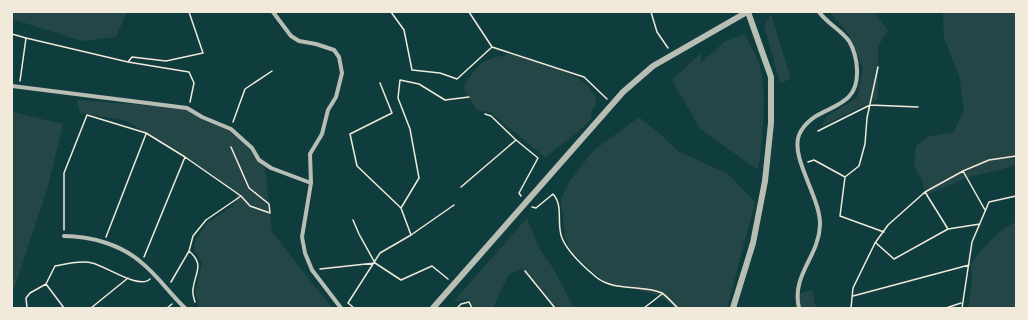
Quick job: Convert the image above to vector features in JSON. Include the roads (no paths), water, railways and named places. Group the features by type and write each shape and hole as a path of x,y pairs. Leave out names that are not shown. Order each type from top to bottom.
{"street":[{"path":"273,12 291,36 299,41 316,44 334,50 339,57 342,73 336,97 328,110 322,134 310,154 311,183 302,237 305,253 312,270 341,308"},
{"path":"433,308 623,92 653,66 748,12 771,77 771,123 765,181 753,243 733,308"},
{"path":"799,308 796,297 798,282 817,244 820,225 817,201 801,165 798,137 807,122 846,100 853,93 858,84 857,63 850,42 842,33 827,22 819,12"},
{"path":"12,86 188,110 231,129 252,148 259,160 271,168 311,183"},
{"path":"64,236 89,238 128,253 142,263 185,308"}]}
